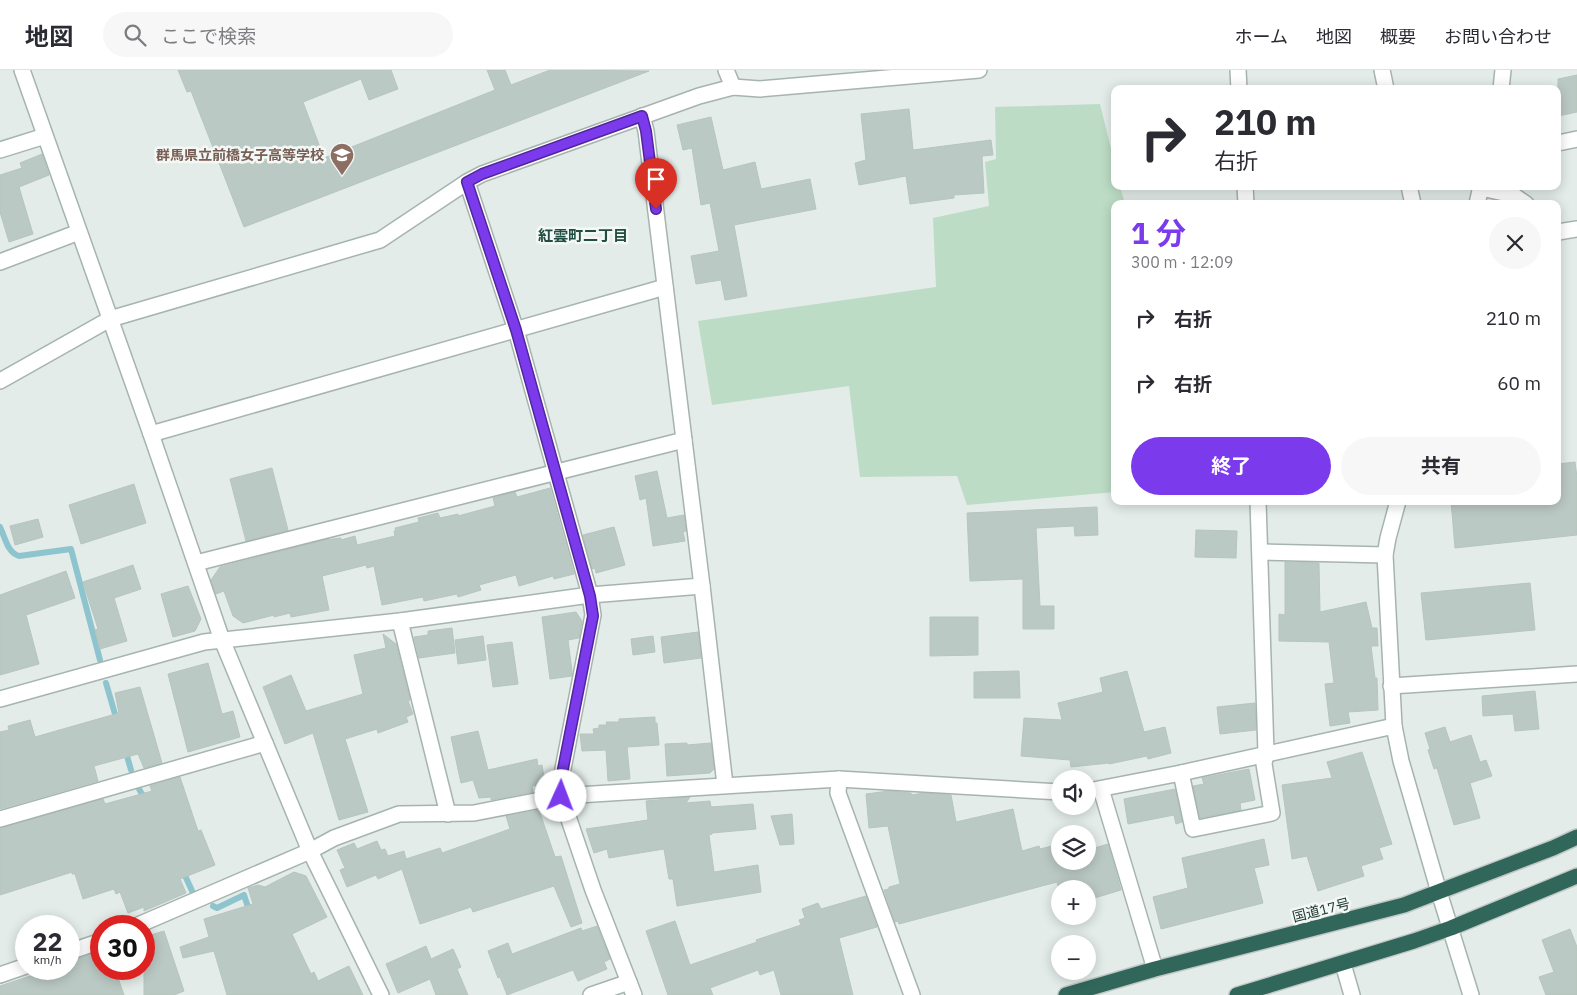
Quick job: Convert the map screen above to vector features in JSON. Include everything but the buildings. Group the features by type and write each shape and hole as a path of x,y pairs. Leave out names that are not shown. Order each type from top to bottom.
{"highway":[{"name":"国道17号","path":"1066,995 1404,905 1577,837"},
{"path":"1237,995 1343,964 1450,928 1577,876"}],"street":[{"path":"22,70 222,640 310,851 381,995"},
{"path":"726,70 733,87"},
{"path":"0,381 110,319 380,240 482,174 699,96 733,87 760,88 881,74 979,70"},
{"path":"1238,70 1239,85"},
{"path":"1382,70 1385,85"},
{"path":"1501,85 1503,70"},
{"path":"642,116 646,131 725,785"},
{"path":"0,150 45,136"},
{"path":"1561,142 1577,139"},
{"path":"467,182 516,330 590,596 593,616 561,779 561,796 593,890 632,988 591,995"},
{"path":"1493,190 1513,195 1520,200"},
{"path":"1561,232 1577,229"},
{"path":"0,262 79,232"},
{"path":"151,434 665,287"},
{"path":"196,563 684,440"},
{"path":"1181,773 1193,828 1272,813 1264,764 1266,753 1258,505"},
{"path":"1397,505 1385,554 1394,726 1408,788 1438,892 1471,995"},
{"path":"1260,552 1385,554"},
{"path":"0,699 204,642 400,621 590,596 702,586"},
{"path":"400,621 448,814"},
{"path":"1391,686 1577,674"},
{"path":"1096,790 1181,773 1394,726"},
{"path":"0,819 265,743"},
{"path":"839,779 838,793 912,995"},
{"path":"155,918 310,851 334,838 399,814 474,813 561,796 839,779 1051,791"},
{"path":"1096,796 1155,970"},
{"path":"1343,964 1352,995"},
{"path":"0,975 15,970"}],"green space":[{"path":"1100,104 1111,149 1111,190 1121,190 1124,200 1111,200 1111,492 967,505 957,476 860,477 849,386 712,405 698,321 936,287 933,218 989,206 985,162 996,159 995,107"}],"waterway":[{"path":"0,527 9,548 19,556 71,549 100,660"},
{"path":"106,683 117,721"},
{"path":"125,749 131,770"},
{"path":"139,789 146,801"},
{"path":"182,869 193,893"},
{"path":"213,906 217,908 244,895 250,913"}],"place":[{"name":"群馬県立前橋女子高等学校","path":"342,176"}],"district":[{"name":"紅雲町二丁目","path":"583,236"}],"route":[{"path":"561,796 561,779 593,616 590,596 516,330 467,182 482,174 642,116 646,131 656,209"}]}
